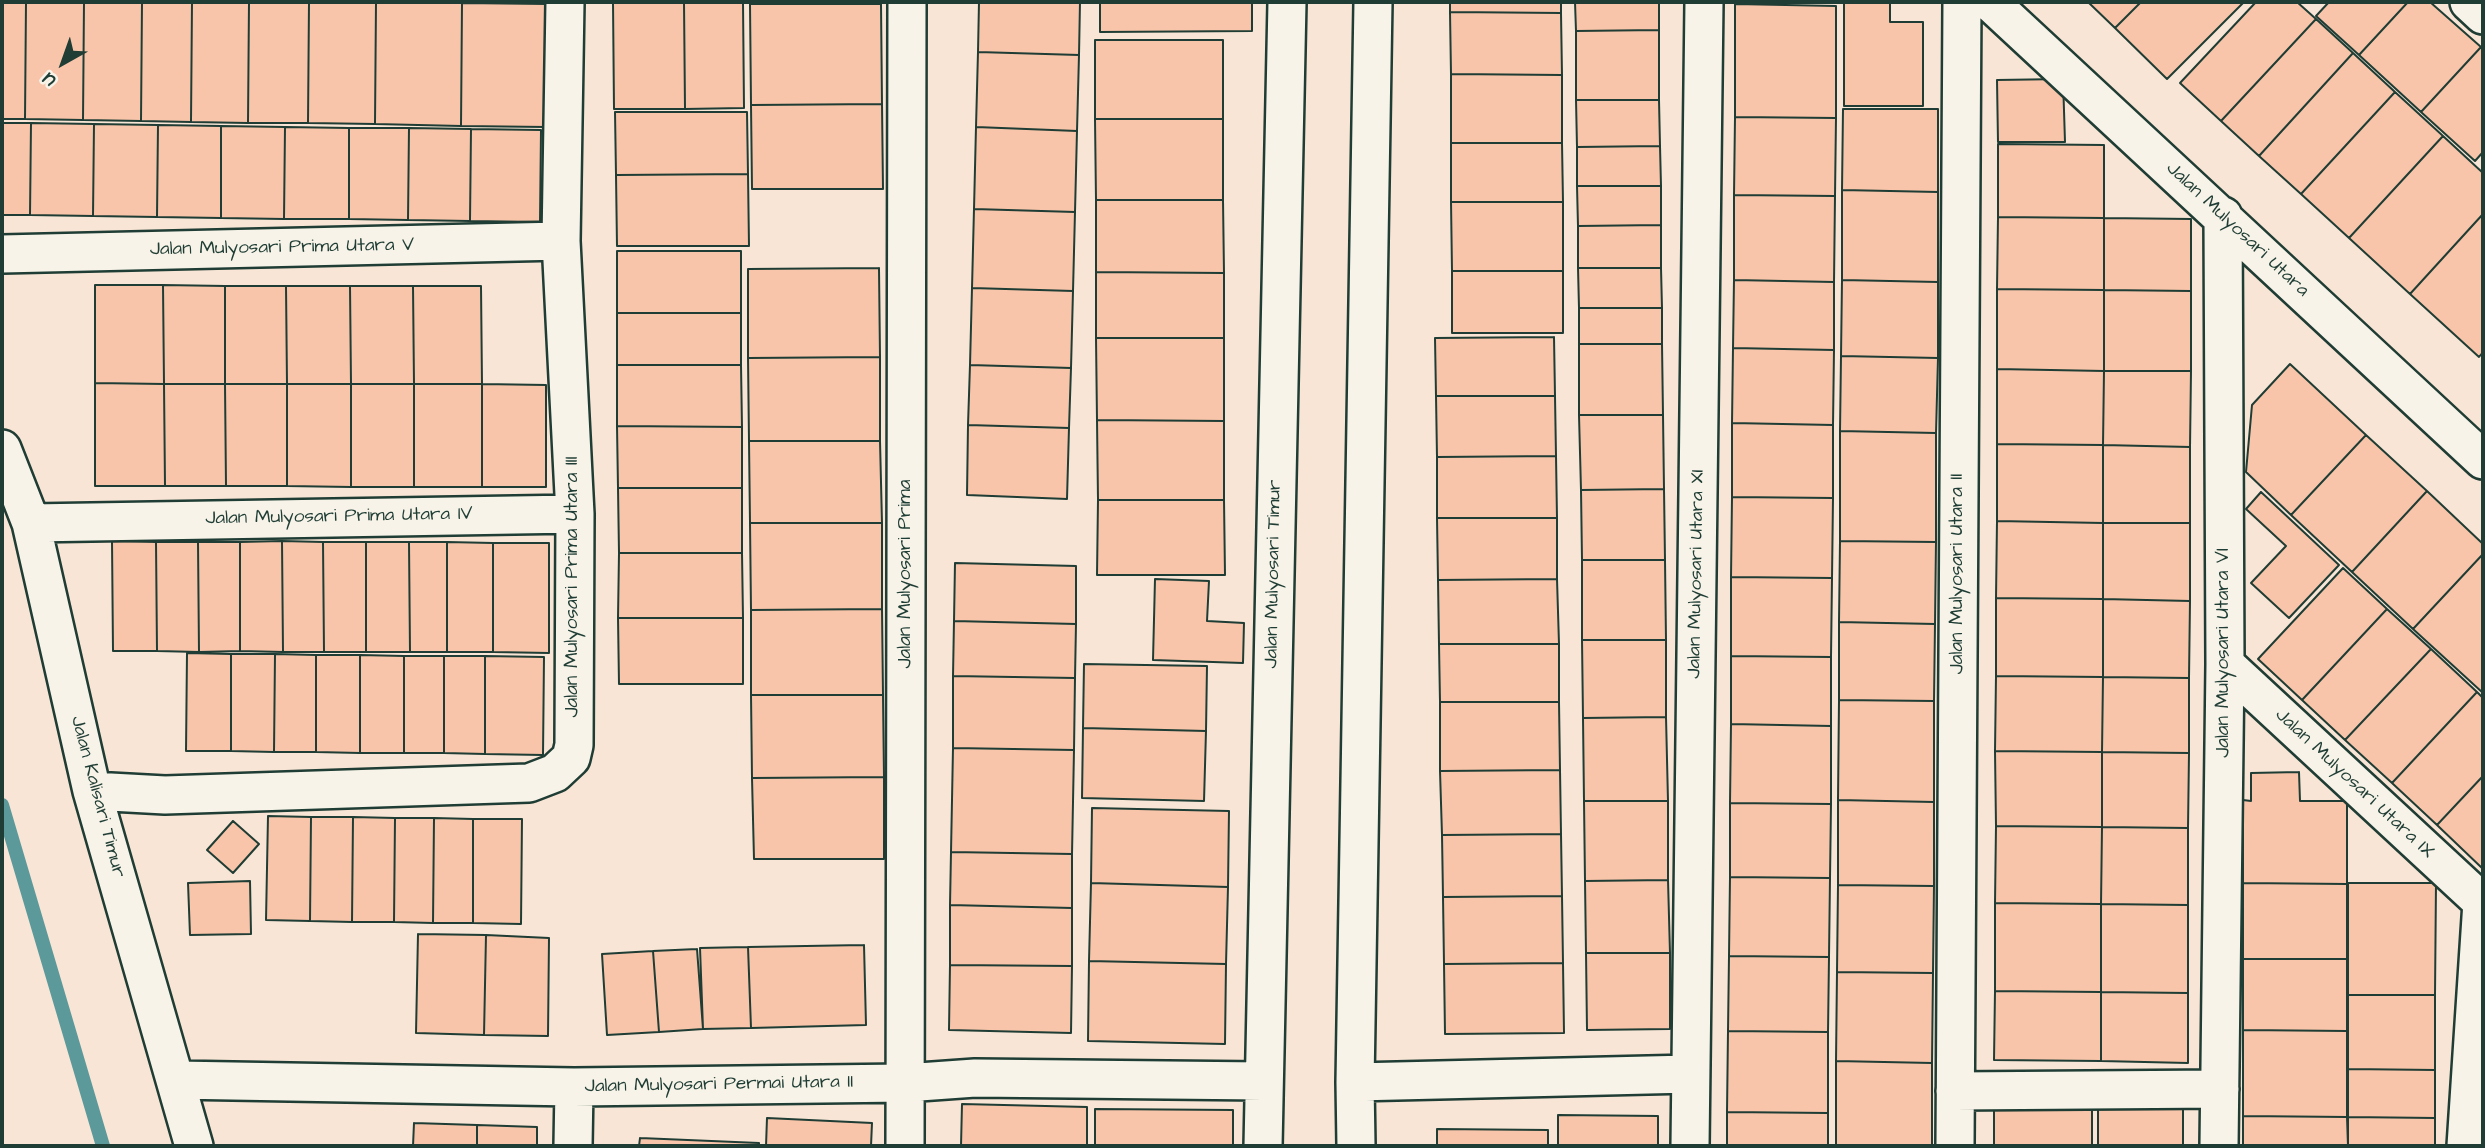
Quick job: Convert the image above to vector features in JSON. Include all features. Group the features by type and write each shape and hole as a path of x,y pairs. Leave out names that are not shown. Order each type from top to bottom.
{"street":[{"name":"Jalan Mulyosari Prima Utara III","path":"92,790 165,795 529,783 555,773 571,758 574,745 575,514 561,241 565,2"},
{"name":"Jalan Mulyosari Prima","path":"905,1146 907,2"},
{"name":"Jalan Mulyosari Timur","path":"1263,1146 1287,2"},
{"path":"1356,1146 1373,2"},
{"name":"Jalan Mulyosari Utara XI","path":"1690,1146 1704,2"},
{"name":"Jalan Mulyosari Utara II","path":"1955,1146 1962,2"},
{"name":"Jalan Mulyosari Utara","path":"1990,2 2483,460"},
{"path":"2469,2 2483,15"},
{"name":"Jalan Mulyosari Utara VI","path":"2219,1146 2225,664 2223,216"},
{"name":"Jalan Mulyosari Prima Utara V","path":"2,254 561,241"},
{"name":"Jalan Kalisari Timur","path":"2,449 31,523 92,790 194,1146"},
{"name":"Jalan Mulyosari Prima Utara IV","path":"31,523 575,514"},
{"name":"Jalan Mulyosari Utara IX","path":"2225,664 2483,903"},
{"path":"2466,1146 2483,903"},
{"path":"1355,1082 1690,1074"},
{"name":"Jalan Mulyosari Permai Utara II","path":"176,1080 575,1087 905,1083 975,1078 1263,1081"},
{"path":"573,1146 575,1087"},
{"path":"1955,1091 2220,1089"}],"building":[{"path":"2,2 26,2 25,119 2,119"},
{"path":"26,2 84,2 83,120 25,119"},
{"path":"84,2 142,2 141,121 83,120"},
{"path":"142,2 192,2 191,122 141,121"},
{"path":"192,2 249,2 248,123 191,122"},
{"path":"249,2 309,2 308,123 248,123"},
{"path":"309,2 376,2 375,124 308,123"},
{"path":"376,2 462,3 461,126 375,124"},
{"path":"613,2 684,2 685,109 614,109"},
{"path":"684,2 743,2 744,108 685,109"},
{"path":"979,2 1080,2 1079,55 978,52"},
{"path":"1100,2 1252,2 1252,31 1100,32"},
{"path":"1450,2 1561,2 1561,13 1450,12"},
{"path":"1575,2 1659,2 1659,30 1576,31"},
{"path":"1844,2 1890,2 1890,22 1923,22 1923,106 1844,106"},
{"path":"2088,2 2141,2 2115,28"},
{"path":"2141,2 2244,2 2167,79 2115,28"},
{"path":"2256,2 2297,2 2316,19 2221,121 2180,83"},
{"path":"2329,2 2408,2 2359,55 2316,16"},
{"path":"2408,2 2430,2 2481,47 2421,112 2359,55"},
{"path":"462,3 547,4 546,127 461,126"},
{"path":"750,4 881,4 882,104 751,105"},
{"path":"1735,4 1836,6 1836,118 1735,117"},
{"path":"1450,12 1561,13 1562,75 1451,74"},
{"path":"2316,19 2353,53 2259,156 2221,121"},
{"path":"1659,30 1659,100 1576,100 1576,31"},
{"path":"1095,40 1223,40 1223,119 1095,119"},
{"path":"2481,47 2483,152 2475,161 2421,112"},
{"path":"978,52 1079,55 1077,131 976,127"},
{"path":"2353,53 2395,92 2301,194 2259,156"},
{"path":"1451,74 1562,75 1562,143 1451,143"},
{"path":"2063,79 2065,142 1998,142 1997,80"},
{"path":"2395,92 2443,136 2349,238 2301,194"},
{"path":"1576,100 1659,100 1660,146 1577,147"},
{"path":"882,104 883,189 752,189 751,105"},
{"path":"1843,109 1938,109 1938,192 1842,190"},
{"path":"615,112 747,112 748,174 616,175"},
{"path":"1735,117 1836,118 1835,196 1734,195"},
{"path":"1095,119 1223,119 1223,200 1096,200"},
{"path":"2,123 31,123 30,215 2,215"},
{"path":"31,123 94,124 93,216 30,215"},
{"path":"94,124 158,125 157,217 93,216"},
{"path":"158,125 221,126 221,218 157,217"},
{"path":"221,126 285,127 284,219 221,218"},
{"path":"285,127 349,128 349,219 284,219"},
{"path":"976,127 1077,131 1075,212 974,209"},
{"path":"349,128 409,128 408,220 349,219"},
{"path":"409,128 471,129 470,221 408,220"},
{"path":"471,129 541,130 540,222 470,221"},
{"path":"2443,136 2483,173 2483,214 2410,294 2349,238"},
{"path":"1451,143 1562,143 1563,202 1451,202"},
{"path":"1998,144 2104,145 2104,218 1998,217"},
{"path":"1660,146 1661,186 1577,186 1577,147"},
{"path":"748,174 749,246 617,246 616,175"},
{"path":"1577,186 1661,186 1661,225 1578,226"},
{"path":"1842,190 1938,192 1938,282 1842,280"},
{"path":"1734,195 1835,196 1834,282 1734,280"},
{"path":"1096,200 1223,200 1224,273 1096,272"},
{"path":"1451,202 1563,202 1563,271 1452,271"},
{"path":"974,209 1075,212 1073,291 972,288"},
{"path":"2483,214 2483,352 2479,357 2410,294"},
{"path":"1998,217 2104,218 2104,290 1997,289"},
{"path":"2104,218 2191,219 2191,291 2104,290"},
{"path":"1661,225 1661,268 1578,268 1578,226"},
{"path":"617,251 741,251 741,313 617,313"},
{"path":"879,268 880,357 748,358 748,269"},
{"path":"1578,268 1661,268 1662,308 1579,308"},
{"path":"1452,271 1563,271 1563,333 1452,333"},
{"path":"1096,272 1224,273 1224,338 1096,338"},
{"path":"1734,280 1834,282 1834,350 1733,348"},
{"path":"1842,280 1938,282 1938,358 1841,356"},
{"path":"95,285 163,285 164,384 95,383"},
{"path":"163,285 225,286 225,384 164,384"},
{"path":"225,286 286,286 287,384 225,384"},
{"path":"286,286 350,286 351,384 287,384"},
{"path":"350,286 413,286 414,384 351,384"},
{"path":"413,286 481,286 482,384 414,384"},
{"path":"972,288 1073,291 1071,368 970,365"},
{"path":"1997,289 2104,290 2104,371 1997,369"},
{"path":"2104,290 2191,291 2191,371 2104,371"},
{"path":"1579,308 1662,308 1662,344 1579,344"},
{"path":"617,313 741,313 741,365 617,365"},
{"path":"1554,337 1555,396 1436,396 1435,338"},
{"path":"1096,338 1224,338 1224,421 1097,420"},
{"path":"1579,344 1662,344 1663,415 1579,415"},
{"path":"1733,348 1834,350 1833,425 1732,423"},
{"path":"1841,356 1938,358 1936,433 1840,431"},
{"path":"880,357 880,441 749,441 748,358"},
{"path":"2290,364 2366,435 2291,515 2246,472 2252,405"},
{"path":"617,365 741,365 742,427 617,426"},
{"path":"970,365 1071,368 1069,428 968,425"},
{"path":"1997,369 2104,371 2103,445 1997,444"},
{"path":"2104,371 2191,371 2190,447 2103,445"},
{"path":"95,383 164,384 165,486 95,486"},
{"path":"164,384 225,384 226,486 165,486"},
{"path":"225,384 287,384 287,486 226,486"},
{"path":"287,384 351,384 351,487 287,486"},
{"path":"351,384 414,384 414,487 351,487"},
{"path":"414,384 482,384 482,487 414,487"},
{"path":"482,384 546,385 546,487 482,487"},
{"path":"1436,396 1555,396 1556,456 1437,457"},
{"path":"1579,415 1663,415 1664,489 1581,490"},
{"path":"1097,420 1224,421 1224,500 1098,500"},
{"path":"1732,423 1833,425 1833,498 1732,497"},
{"path":"968,425 1069,428 1067,499 967,495"},
{"path":"617,426 742,427 742,488 618,488"},
{"path":"1840,431 1936,433 1936,542 1840,541"},
{"path":"2366,435 2427,491 2352,572 2291,515"},
{"path":"749,441 880,441 882,523 750,523"},
{"path":"1997,444 2103,445 2103,523 1997,521"},
{"path":"2103,445 2190,447 2190,523 2103,523"},
{"path":"1556,456 1557,518 1437,518 1437,457"},
{"path":"618,488 742,488 742,553 619,553"},
{"path":"1664,489 1665,560 1582,560 1581,490"},
{"path":"2427,491 2483,544 2483,554 2413,629 2352,572"},
{"path":"2261,492 2339,565 2289,618 2251,583 2286,546 2246,509"},
{"path":"1732,497 1833,498 1832,578 1731,577"},
{"path":"1098,500 1224,500 1225,575 1097,575"},
{"path":"1437,518 1557,518 1557,579 1438,580"},
{"path":"1997,521 2103,523 2103,599 1996,598"},
{"path":"750,523 882,523 882,609 751,610"},
{"path":"2103,523 2190,523 2190,601 2103,599"},
{"path":"112,541 156,542 157,651 113,651"},
{"path":"282,541 283,652 240,651 240,542"},
{"path":"282,541 323,542 324,652 283,652"},
{"path":"1840,541 1936,542 1935,624 1839,622"},
{"path":"156,542 198,542 199,652 157,651"},
{"path":"198,542 240,542 240,651 199,652"},
{"path":"323,542 366,542 366,652 324,652"},
{"path":"366,542 409,542 410,652 366,652"},
{"path":"409,542 447,542 447,652 410,652"},
{"path":"447,542 493,543 493,652 447,652"},
{"path":"493,543 549,543 549,653 493,652"},
{"path":"619,553 742,553 743,618 618,618"},
{"path":"2483,554 2483,693 2413,629"},
{"path":"1582,560 1665,560 1666,640 1582,640"},
{"path":"955,563 1076,566 1076,624 954,621"},
{"path":"2343,568 2387,609 2302,700 2258,659"},
{"path":"1731,577 1832,578 1831,657 1731,656"},
{"path":"1155,579 1209,581 1207,621 1244,623 1243,663 1153,660"},
{"path":"1557,579 1559,644 1439,644 1438,580"},
{"path":"1996,598 2103,599 2103,677 1996,676"},
{"path":"2103,599 2190,601 2189,678 2103,677"},
{"path":"882,609 883,695 751,695 751,610"},
{"path":"2387,609 2431,649 2345,740 2302,700"},
{"path":"618,618 743,618 743,684 619,684"},
{"path":"954,621 1076,624 1075,678 953,676"},
{"path":"1839,622 1935,624 1934,701 1839,700"},
{"path":"1582,640 1666,640 1666,717 1583,718"},
{"path":"1439,644 1559,644 1559,702 1440,702"},
{"path":"2431,649 2477,692 2392,783 2345,740"},
{"path":"187,653 231,654 231,751 186,751"},
{"path":"231,654 275,654 274,752 231,751"},
{"path":"275,654 316,655 316,752 274,752"},
{"path":"316,655 360,655 360,753 316,752"},
{"path":"360,655 404,656 404,753 360,753"},
{"path":"404,656 444,656 444,753 404,753"},
{"path":"444,656 485,656 485,754 444,753"},
{"path":"485,656 544,657 543,755 485,754"},
{"path":"1731,656 1831,657 1831,726 1731,724"},
{"path":"1084,664 1207,666 1206,731 1083,728"},
{"path":"953,676 1075,678 1074,750 953,748"},
{"path":"1996,676 2103,677 2102,752 1995,751"},
{"path":"2103,677 2189,678 2189,753 2102,752"},
{"path":"2477,692 2483,698 2483,776 2437,825 2392,783"},
{"path":"751,695 883,695 884,777 752,778"},
{"path":"1839,700 1934,701 1934,802 1838,800"},
{"path":"1440,702 1559,702 1560,770 1440,771"},
{"path":"1666,717 1668,801 1584,801 1583,718"},
{"path":"1731,724 1831,726 1831,804 1730,803"},
{"path":"1083,728 1206,731 1204,801 1082,798"},
{"path":"953,748 1074,750 1072,854 951,852"},
{"path":"1995,751 2102,752 2102,827 1996,826"},
{"path":"2102,752 2189,753 2188,828 2102,827"},
{"path":"1560,770 1561,834 1442,835 1440,771"},
{"path":"2299,772 2300,801 2347,801 2347,884 2243,883 2243,800 2251,801 2251,773"},
{"path":"2483,776 2483,869 2437,825"},
{"path":"884,777 884,859 754,859 752,778"},
{"path":"1838,800 1934,802 1934,886 1838,885"},
{"path":"1584,801 1668,801 1668,880 1585,881"},
{"path":"1730,803 1831,804 1830,878 1730,877"},
{"path":"1092,808 1229,811 1228,887 1091,883"},
{"path":"268,816 311,817 310,921 266,920"},
{"path":"311,817 353,817 352,922 310,921"},
{"path":"353,817 395,818 394,922 352,922"},
{"path":"395,818 434,818 433,923 394,922"},
{"path":"434,818 473,819 473,923 433,923"},
{"path":"473,819 522,819 521,924 473,923"},
{"path":"233,821 259,844 233,873 207,850"},
{"path":"1996,826 2102,827 2101,904 1995,903"},
{"path":"2102,827 2188,828 2188,905 2101,904"},
{"path":"1561,834 1562,896 1443,897 1442,835"},
{"path":"951,852 1072,854 1072,908 950,905"},
{"path":"1730,877 1830,878 1829,957 1729,956"},
{"path":"1668,880 1670,953 1586,953 1585,881"},
{"path":"250,881 251,934 190,935 188,883"},
{"path":"1091,883 1228,887 1226,964 1089,961"},
{"path":"2243,883 2347,884 2347,959 2243,959"},
{"path":"2348,883 2436,883 2435,995 2348,995"},
{"path":"1838,885 1934,886 1933,973 1837,972"},
{"path":"1562,896 1563,963 1444,964 1443,897"},
{"path":"1995,903 2101,904 2101,992 1995,991"},
{"path":"2101,904 2188,905 2188,993 2101,992"},
{"path":"950,905 1072,908 1072,966 950,965"},
{"path":"418,934 486,935 484,1035 416,1033"},
{"path":"486,935 549,938 548,1036 484,1035"},
{"path":"864,945 866,1025 751,1028 748,947"},
{"path":"748,947 751,1028 703,1029 700,948"},
{"path":"697,949 703,1029 659,1032 653,951"},
{"path":"653,951 659,1032 607,1035 602,954"},
{"path":"1586,953 1670,953 1670,1029 1587,1030"},
{"path":"1729,956 1829,957 1828,1032 1728,1031"},
{"path":"2243,959 2347,959 2347,1031 2243,1030"},
{"path":"1089,961 1226,964 1225,1044 1088,1041"},
{"path":"1563,963 1564,1033 1445,1034 1444,964"},
{"path":"950,965 1072,966 1071,1033 949,1030"},
{"path":"1837,972 1933,973 1932,1063 1836,1061"},
{"path":"1995,991 2101,992 2101,1061 1994,1060"},
{"path":"2101,992 2188,993 2188,1063 2101,1061"},
{"path":"2348,995 2435,995 2435,1070 2348,1069"},
{"path":"2243,1030 2347,1031 2347,1117 2243,1116"},
{"path":"1728,1031 1828,1032 1828,1113 1727,1112"},
{"path":"1836,1061 1932,1063 1932,1146 1836,1145"},
{"path":"2348,1069 2435,1070 2435,1118 2348,1117"},
{"path":"1994,1103 2092,1103 2092,1146 1994,1146"},
{"path":"962,1104 1087,1107 1087,1146 961,1146"},
{"path":"2098,1106 2183,1108 2183,1146 2098,1146"},
{"path":"1095,1109 1233,1110 1233,1146 1095,1146"},
{"path":"1727,1112 1828,1113 1828,1146 1727,1146"},
{"path":"1558,1115 1658,1116 1658,1146 1558,1146"},
{"path":"2243,1116 2347,1117 2348,1146 2243,1146"},
{"path":"2348,1117 2435,1118 2435,1146 2348,1146"},
{"path":"767,1118 872,1123 871,1146 766,1146"},
{"path":"414,1123 477,1125 477,1146 413,1146"},
{"path":"477,1125 537,1127 537,1146 477,1146"},
{"path":"1437,1129 1548,1130 1548,1146 1437,1146"},
{"path":"640,1138 759,1143 759,1146 639,1146"}],"waterway":[{"path":"2,805 103,1146"}]}
